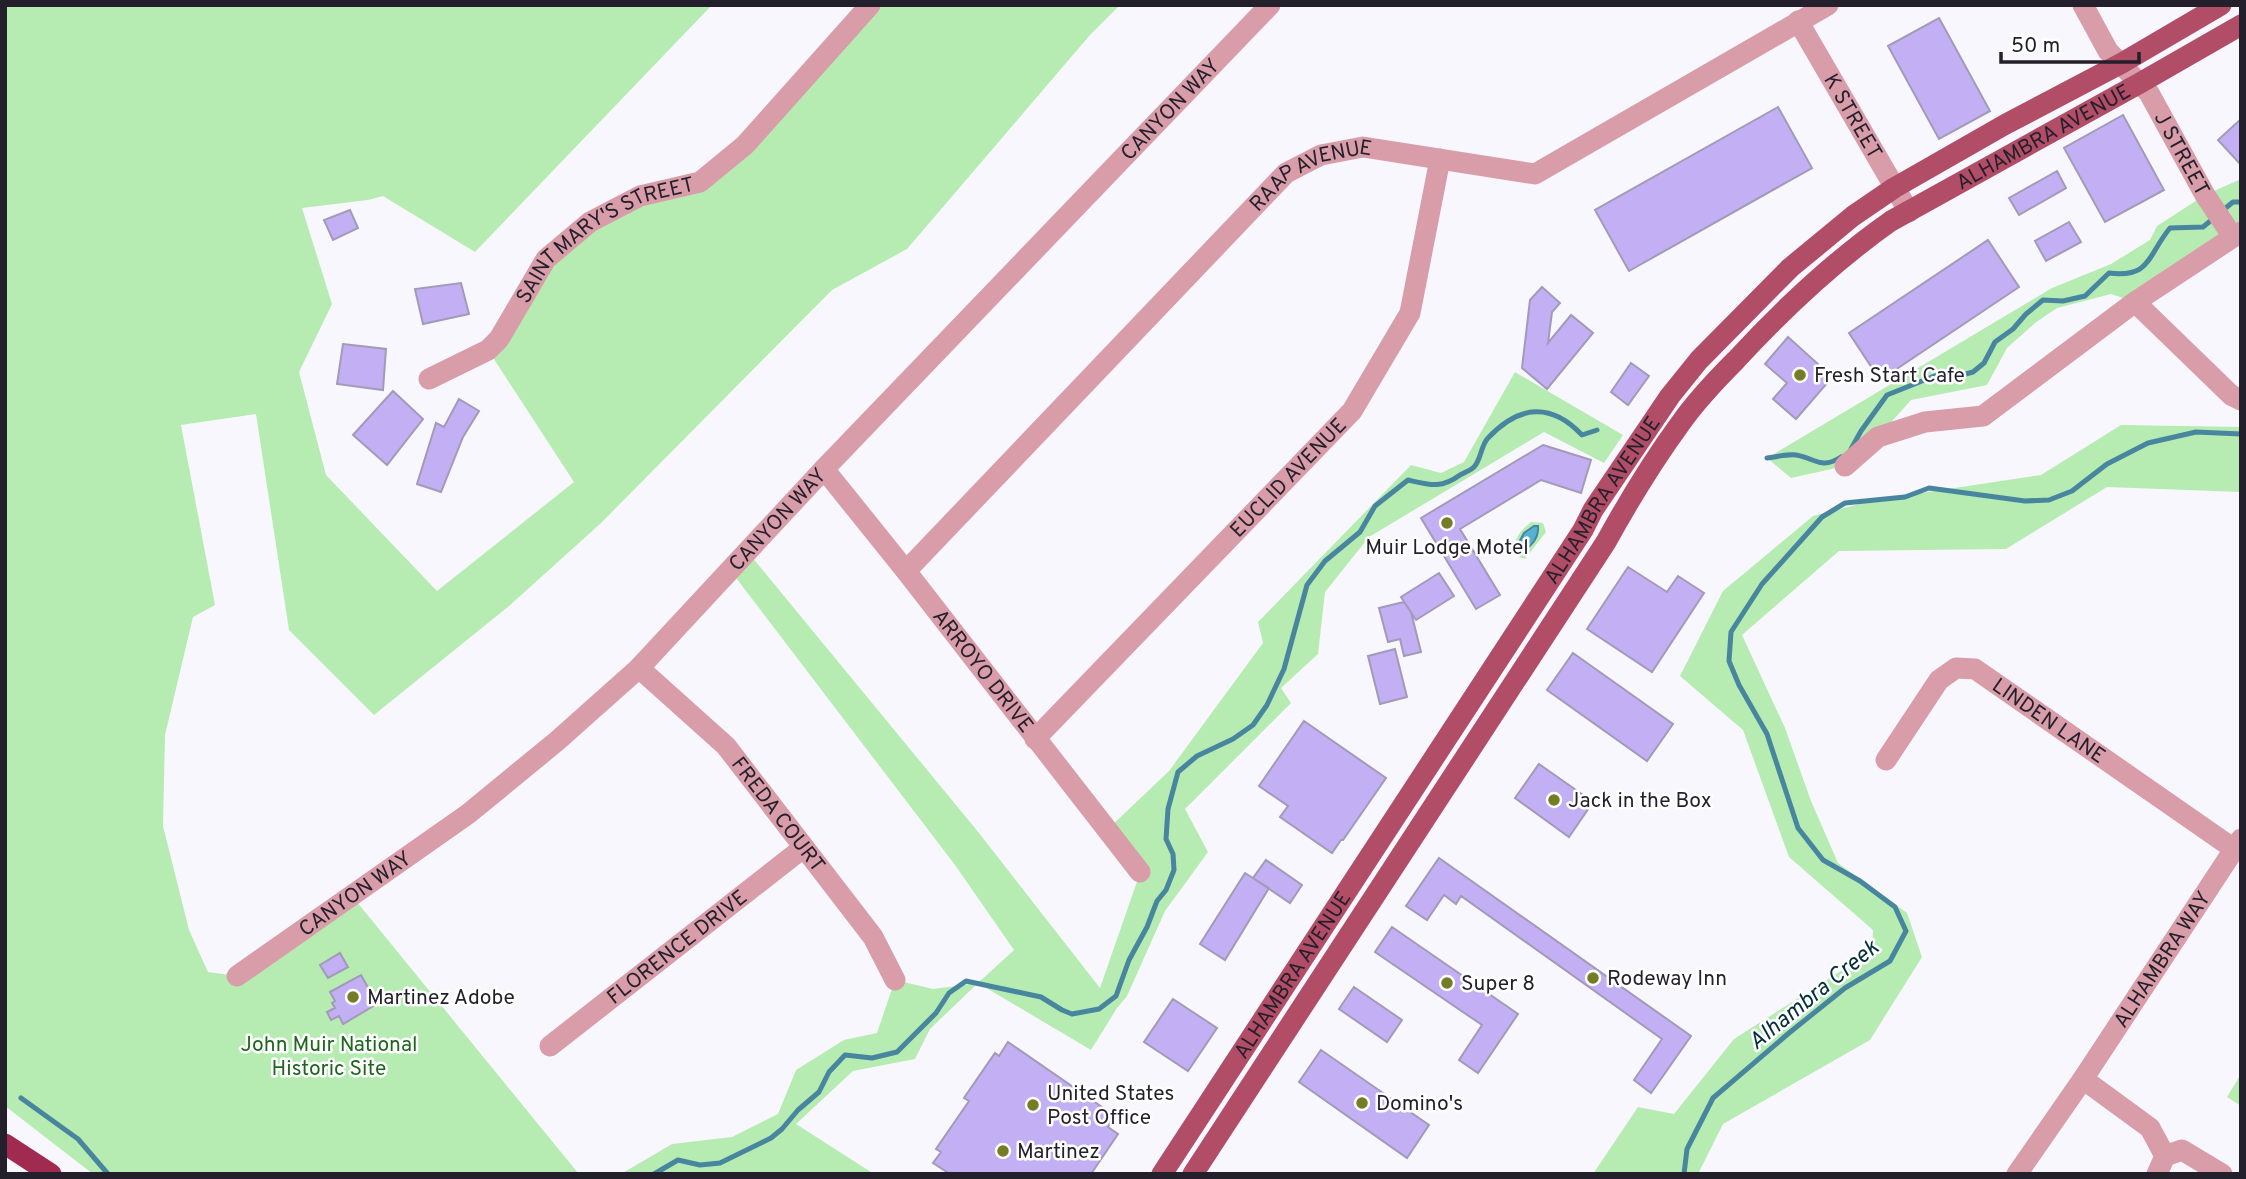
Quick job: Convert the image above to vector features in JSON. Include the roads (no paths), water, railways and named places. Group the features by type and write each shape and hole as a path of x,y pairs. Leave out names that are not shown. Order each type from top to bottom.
{"highway":[{"path":"5,1144 51,1174"},
{"path":"5,1158 24,1174"}],"main road":[{"name":"ALHAMBRA AVENUE","path":"1162,1174 1600,500 1670,396 1699,360 1790,268 1853,216 1894,188 2006,124 2122,63 2221,5"},
{"name":"ALHAMBRA AVENUE","path":"1193,1174 1570,598 1679,425 1713,384 1800,295 1891,221 2241,24"}],"street":[{"name":"SAINT MARY'S STREET","path":"429,379 488,350 499,340 546,259 590,222 640,196 700,182 745,145 870,5"},
{"name":"CANYON WAY","path":"237,976 468,814 557,741 639,668 824,470 1270,5"},
{"name":"RAAP AVENUE","path":"906,571 1286,173 1321,155 1363,148 1535,174 1828,5"},
{"name":"J STREET","path":"2083,5 2108,51 2149,93 2205,195 2232,230"},
{"name":"K STREET","path":"1798,21 1909,212"},
{"name":"EUCLID AVENUE","path":"1035,739 1352,411 1410,313 1440,159"},
{"path":"1845,466 1878,437 1925,422 1983,416 2232,230"},
{"path":"2135,302 2231,395 2241,400"},
{"name":"ARROYO DRIVE","path":"824,470 1140,872"},
{"name":"FREDA COURT","path":"639,668 726,746 873,937 895,980"},
{"name":"LINDEN LANE","path":"1885,760 1939,680 1956,668 1975,670 2237,844"},
{"name":"ALHAMBRA WAY","path":"2022,1172 2237,844"},
{"name":"FLORENCE DRIVE","path":"550,1046 803,848"},
{"path":"2084,1079 2150,1128 2161,1165 2182,1150 2222,1174"}],"water":[{"path":"1538,526 1536,538 1520,552 1517,546 1524,533"}],"waterway":[{"path":"2222,211 2233,202 2241,202"},
{"path":"1851,449 1887,395 1942,373 1962,375 1973,372 1984,363 1995,342 2043,300 2063,301 2085,296 2109,273 2123,274 2141,268 2170,228 2203,227 2214,218"},
{"path":"654,1174 678,1160 700,1165 720,1163 771,1138 819,1092 829,1072 845,1055 872,1058 897,1052 936,1013 949,993 966,981 1041,997 1072,1014 1099,1009 1116,996 1129,960 1174,870 1173,854 1166,839 1168,809 1178,772 1197,756 1233,739 1253,725 1267,705 1284,669 1307,585 1325,561 1360,532 1375,506 1408,480 1441,484 1473,468 1488,438 1511,419 1523,414 1547,413 1559,417 1582,435 1597,430"},
{"name":"Alhambra Creek","path":"1684,1174 1687,1149 1713,1098 1845,988 1890,961 1906,931 1895,907 1860,881 1823,860 1798,828 1767,734 1739,685 1729,661 1731,632 1762,584 1822,517 1845,503 1905,497 1929,488 2025,501 2049,500 2072,491 2107,464 2148,443 2196,432 2241,434"},
{"path":"1767,458 1796,455 1828,463 1841,457"},
{"path":"21,1098 78,1139 108,1174"}],"place":[{"name":"Fresh Start Cafe","path":"1800,375"},
{"name":"Muir Lodge Motel","path":"1447,523"},
{"name":"Jack in the Box","path":"1554,800"},
{"name":"Rodeway Inn","path":"1593,978"},
{"name":"Super 8","path":"1447,983"},
{"name":"Martinez Adobe","path":"353,997"},
{"name":"Domino's","path":"1362,1103"},
{"name":"United States Post Office","path":"1033,1105"},
{"name":"Martinez","path":"1003,1151"}],"park label":[{"name":"John Muir National Historic Site","path":"329,1056"}]}
